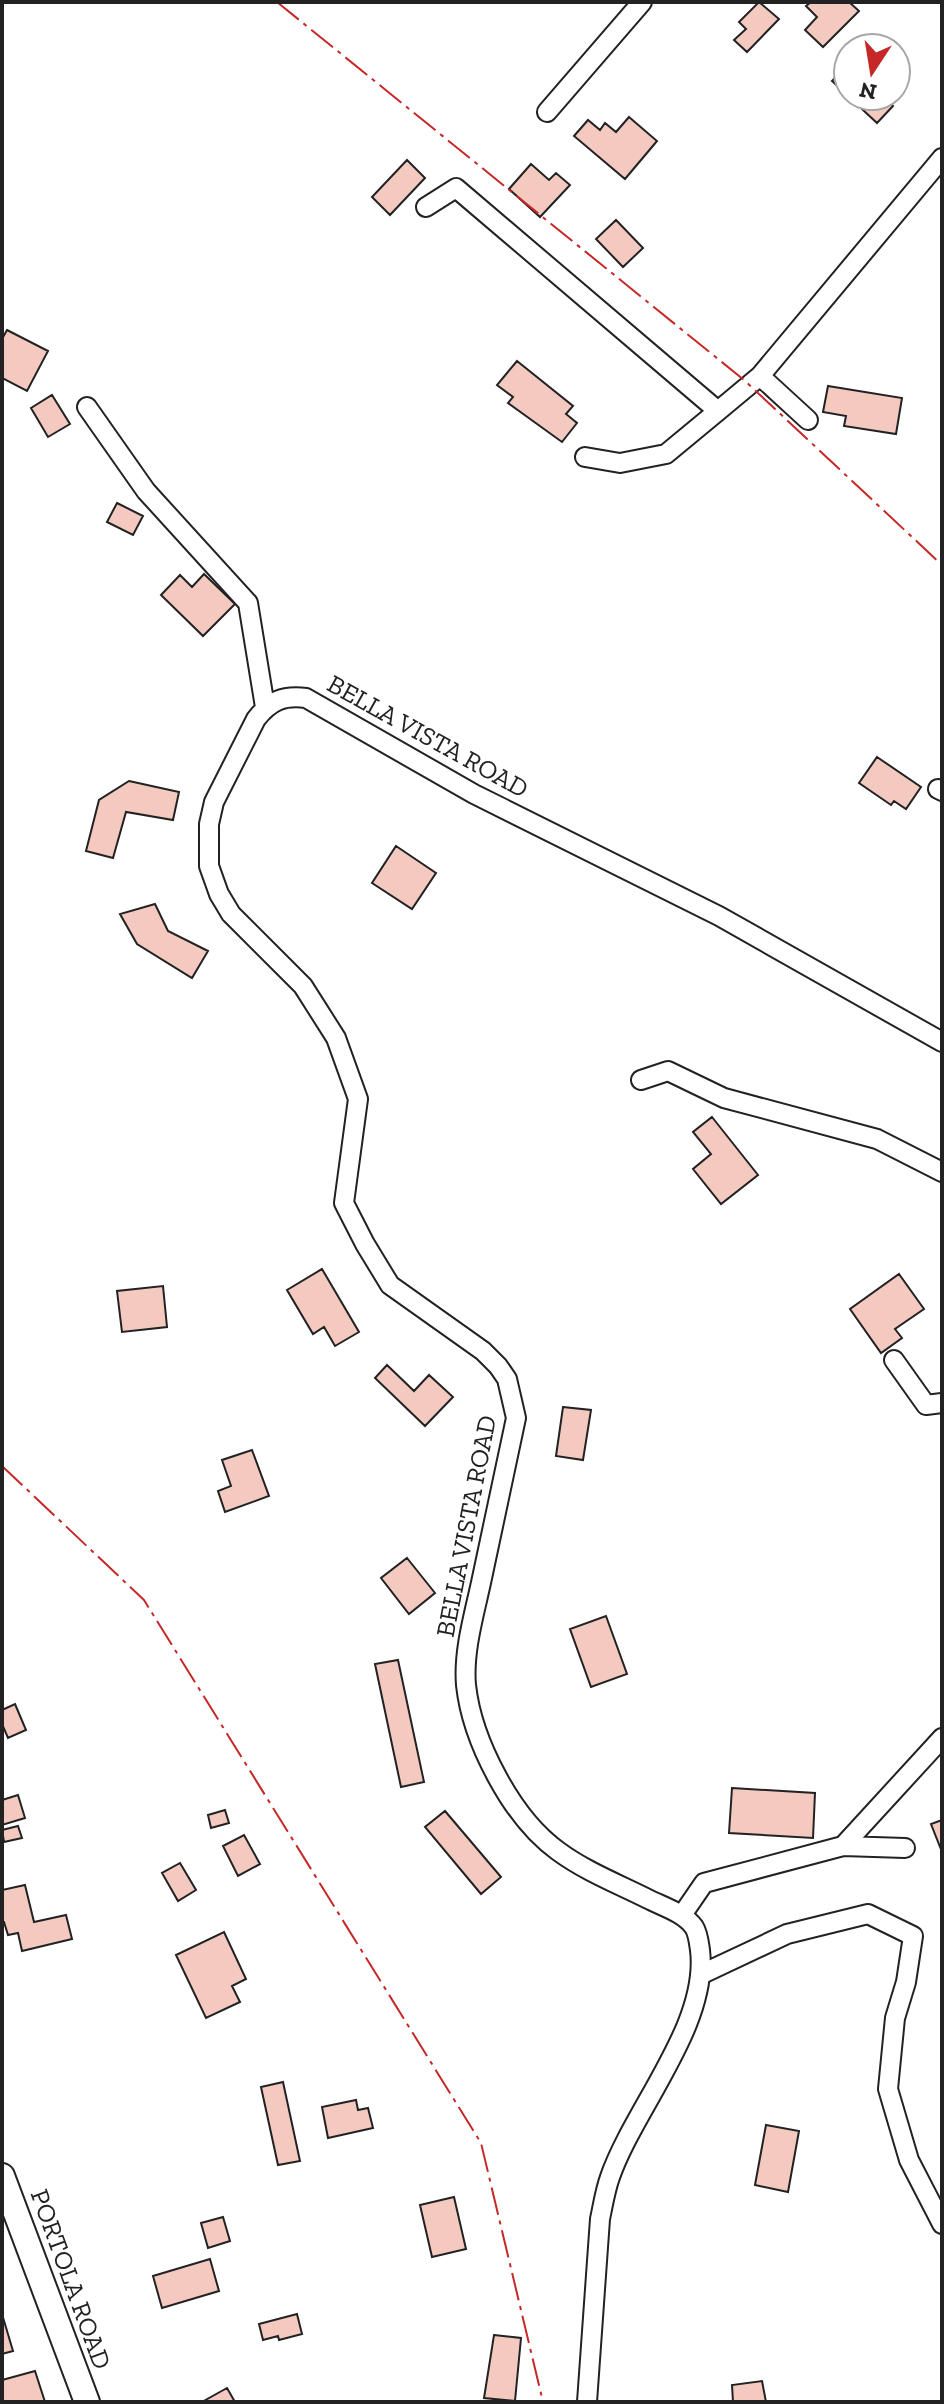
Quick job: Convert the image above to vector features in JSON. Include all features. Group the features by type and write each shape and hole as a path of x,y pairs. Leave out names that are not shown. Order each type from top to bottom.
{"street":[{"path":"547,112 642,2"},
{"path":"585,457 620,463 666,454 760,376 942,158"},
{"path":"426,207 456,188 718,411"},
{"path":"760,376 808,420"},
{"path":"87,407 146,491 248,603 265,707"},
{"name":"BELLA VISTA ROAD","path":"682,1915 557,1851 516,1807 495,1772 472,1715 466,1683 469,1637 516,1418 514,1400 507,1379 483,1351 390,1285 344,1203 358,1099 336,1038 303,986 231,914 219,894 209,866 209,824 214,802 265,707 278,699 292,696 306,698 474,794 719,916 942,1042"},
{"path":"641,1080 668,1071 724,1098 877,1139 942,1172"},
{"path":"894,1360 926,1405 942,1403"},
{"path":"843,1846 942,1738"},
{"path":"587,2402 604,2197 610,2176 688,2023 702,1974 695,1929 682,1915 704,1883 843,1846 905,1848"},
{"path":"702,1974 787,1934 868,1914 913,1936 906,1982 895,2018 888,2089 909,2160 942,2224"},
{"name":"PORTOLA ROAD","path":"2,2176 87,2402"}],"building":[{"path":"759,2 779,19 747,52 734,40 746,29 739,22"},
{"path":"811,2 849,2 859,11 838,32 832,32 832,38 823,47 805,30 817,17 806,6"},
{"path":"865,112 887,112 877,123"},
{"path":"629,117 657,141 625,179 574,136 588,120 600,130 605,123 616,132"},
{"path":"407,160 425,178 390,215 372,197"},
{"path":"531,164 549,180 556,173 570,185 540,217 509,189"},
{"path":"616,220 643,248 623,267 596,239"},
{"path":"7,330 48,351 27,391 2,378 2,339"},
{"path":"517,361 573,406 566,414 577,423 562,442 508,403 513,397 497,385"},
{"path":"828,386 902,398 896,434 844,426 846,416 823,412"},
{"path":"52,395 70,424 48,437 31,408"},
{"path":"117,503 143,516 133,535 107,522"},
{"path":"204,574 235,604 203,636 161,595 180,575 192,587"},
{"path":"877,757 921,787 906,809 894,801 891,805 859,783"},
{"path":"129,781 179,792 173,820 126,812 113,858 86,851 99,800"},
{"path":"396,846 436,873 412,909 372,883"},
{"path":"155,904 168,931 208,951 192,978 137,944 120,914"},
{"path":"712,1117 758,1175 721,1204 693,1169 711,1154 693,1132"},
{"path":"322,1269 359,1332 335,1346 324,1327 313,1334 287,1290"},
{"path":"899,1274 924,1309 895,1329 902,1338 881,1353 850,1309"},
{"path":"163,1286 167,1327 122,1332 117,1291"},
{"path":"387,1365 414,1391 429,1375 453,1397 425,1426 375,1378"},
{"path":"563,1407 591,1410 583,1460 556,1456"},
{"path":"252,1450 269,1496 225,1512 218,1491 231,1486 222,1460"},
{"path":"407,1558 435,1593 409,1614 381,1578"},
{"path":"606,1616 627,1674 591,1687 570,1629"},
{"path":"398,1660 424,1782 401,1787 375,1664"},
{"path":"15,1704 26,1730 8,1738 2,1724 2,1710"},
{"path":"732,1788 815,1793 813,1838 729,1833"},
{"path":"18,1795 25,1818 2,1825 2,1800"},
{"path":"225,1810 229,1823 211,1828 208,1815"},
{"path":"445,1811 501,1877 481,1894 425,1827"},
{"path":"942,1820 942,1852 931,1824"},
{"path":"18,1826 22,1838 4,1842 2,1830"},
{"path":"244,1835 260,1864 238,1876 223,1846"},
{"path":"180,1863 196,1890 178,1901 162,1873"},
{"path":"25,1885 34,1922 66,1915 72,1939 22,1951 18,1933 8,1935 2,1922 2,1890"},
{"path":"224,1932 246,1979 232,1986 240,2002 206,2018 176,1955"},
{"path":"283,2082 300,2161 278,2165 261,2087"},
{"path":"356,2100 358,2110 368,2108 373,2128 328,2138 322,2107"},
{"path":"766,2125 799,2131 788,2192 755,2185"},
{"path":"454,2197 466,2249 432,2257 420,2205"},
{"path":"223,2217 230,2241 208,2248 201,2223"},
{"path":"210,2259 219,2291 162,2308 153,2276"},
{"path":"2,2314 13,2351 2,2354"},
{"path":"297,2314 302,2334 279,2340 278,2336 263,2340 259,2324"},
{"path":"494,2335 521,2338 515,2401 484,2398"},
{"path":"35,2371 45,2402 3,2402 2,2380"},
{"path":"762,2381 766,2402 733,2402 732,2385"},
{"path":"227,2388 235,2402 202,2402"}],"power":[{"path":"277,2 744,380 942,565"},
{"path":"2,1466 144,1600 481,2143 543,2402"}]}
